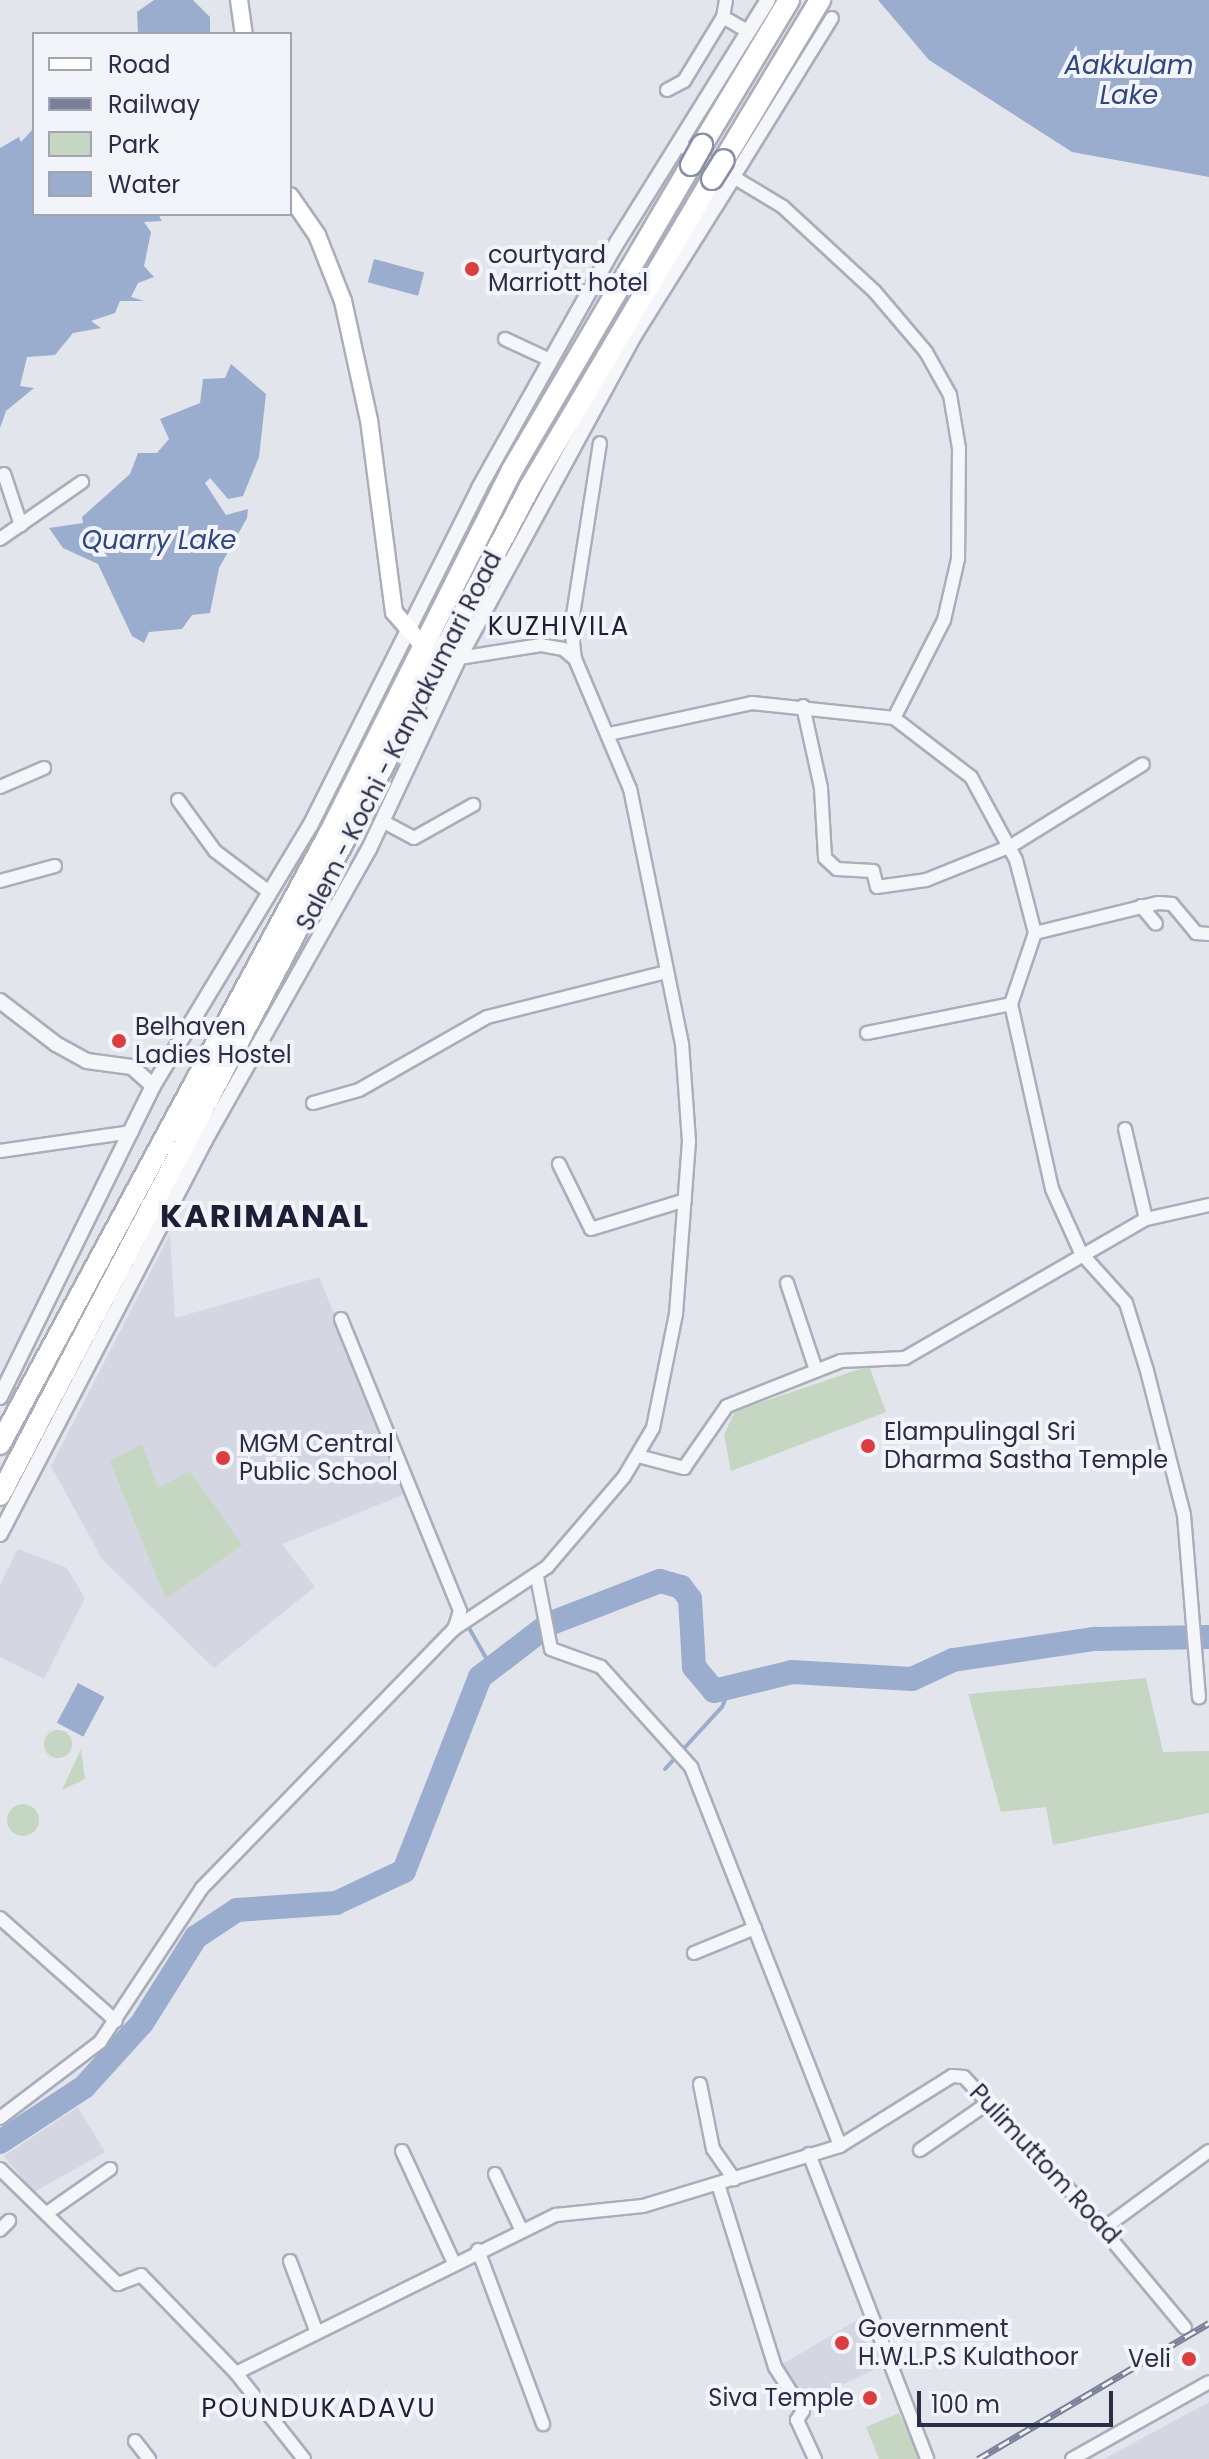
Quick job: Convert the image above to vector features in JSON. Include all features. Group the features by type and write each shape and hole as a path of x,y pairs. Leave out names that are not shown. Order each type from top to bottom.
{"highway":[{"name":"Salem - Kochi - Kanyakumari Road","path":"0,1444 330,832 512,470 692,152 789,0"},
{"name":"Salem - Kochi - Kanyakumari Road","path":"0,1495 450,659 570,417 712,179 729,169 820,0"}],"main road":[{"path":"239,0 244,32"},
{"path":"292,199 317,235 343,301 369,420 383,572 405,632 420,648 450,659"}],"street":[{"path":"667,90 684,81 723,17 726,0"},
{"path":"0,1397 153,1086 310,826 405,632 550,360 692,152 749,32 768,0"},
{"path":"723,17 749,32"},
{"path":"0,1534 382,821 450,659 729,169 832,18"},
{"path":"692,152 729,169 783,207 875,292 926,352 950,395 959,448 958,559 944,620 894,718"},
{"path":"505,339 550,360"},
{"path":"0,2118 63,2075 116,2021 202,1888 454,1629 537,1577 638,1456 653,1428 676,1314 685,1200 682,1044 630,789 575,659 571,628 600,443"},
{"path":"4,474 21,525"},
{"path":"0,539 82,482"},
{"path":"450,659 541,645 575,659"},
{"path":"803,706 825,858 837,869 873,871 877,887 926,880 1011,846 1143,764"},
{"path":"609,734 712,707 803,706 894,718 971,777 1011,846 1035,933 1011,1004 1052,1189 1081,1253 1126,1303 1184,1515 1197,1623 1199,1697"},
{"path":"0,787 44,768"},
{"path":"178,800 215,851 269,892"},
{"path":"382,821 414,838 473,805"},
{"path":"0,881 55,866"},
{"path":"1035,933 1141,906 1172,904 1196,933 1209,934"},
{"path":"1141,906 1156,924"},
{"path":"313,1103 359,1090 487,1017 666,972"},
{"path":"0,1001 87,1061 116,1060 153,1086"},
{"path":"867,1033 1011,1004"},
{"path":"1125,1129 1146,1219"},
{"path":"0,1151 132,1132"},
{"path":"559,1164 591,1229 685,1200"},
{"path":"638,1456 684,1468 727,1406 816,1370 867,1355 905,1358 1081,1253 1146,1219 1209,1205"},
{"path":"787,1283 816,1370"},
{"path":"341,1319 460,1611 454,1629"},
{"path":"537,1577 546,1619 546,1638 551,1649 591,1659 618,1682 691,1767 840,2146"},
{"path":"0,1918 116,2021"},
{"path":"694,1953 755,1928"},
{"name":"Pulimuttom Road","path":"236,2373 453,2261 556,2215 643,2206 840,2146 952,2076 964,2077 1104,2228 1185,2328"},
{"path":"700,2084 713,2149 734,2179"},
{"path":"920,2150 988,2103"},
{"path":"402,2151 453,2261"},
{"path":"1104,2228 1209,2151"},
{"path":"809,2154 927,2459"},
{"path":"0,2169 118,2284 141,2275 236,2373 304,2459"},
{"path":"47,2213 110,2169"},
{"path":"495,2174 522,2231"},
{"path":"718,2184 775,2367 803,2411 797,2420 815,2459"},
{"path":"478,2250 543,2424"},
{"path":"290,2261 316,2330"},
{"path":"1072,2459 1209,2382"},
{"path":"135,2441 149,2459"}],"shaded area":[{"name":"MGM Central Public School","path":"170,1234 175,1318 319,1277 407,1493 282,1544 315,1587 214,1668 102,1559 51,1466"},
{"path":"18,1549 67,1568 85,1598 44,1679 0,1657 0,1585"},
{"path":"78,2107 105,2152 34,2192 4,2156"},
{"name":"Government H.W.L.P.S Kulathoor","path":"857,2320 876,2369 801,2403 781,2365"},
{"path":"1209,2402 1209,2459 1104,2459"}],"green space":[{"path":"869,1366 886,1412 731,1471 724,1435 735,1411"},
{"path":"142,1444 158,1488 190,1471 242,1545 166,1599 110,1461"},
{"path":"1146,1678 1163,1752 1209,1751 1209,1813 1053,1845 1046,1807 1001,1812 968,1694"},
{"path":"58,1730 68,1734 72,1744 68,1754 58,1758 48,1754 44,1744 48,1734"},
{"path":"81,1749 85,1779 62,1790"},
{"path":"23,1804 34,1809 39,1820 34,1831 23,1836 12,1831 7,1820 12,1809"},
{"path":"899,2413 920,2459 879,2459 866,2427"}],"water":[{"path":"154,0 193,0 210,17 210,32 138,32 137,12"},
{"name":"Aakkulam Lake","path":"878,0 1209,0 1209,177 1072,152 929,60"},
{"path":"32,130 32,216 159,216 162,221 144,222 151,232 144,266 154,277 138,283 131,297 144,301 120,301 115,313 91,321 101,328 73,333 55,355 27,357 20,386 34,388 6,411 0,428 0,148 19,137 21,142"},
{"path":"374,259 424,272 418,296 368,282"},
{"name":"Quarry Lake","path":"231,364 266,394 259,457 243,496 228,499 210,478 205,483 226,515 248,509 247,518 219,568 210,613 192,615 182,629 149,632 144,643 132,636 98,564 63,548 49,528 83,523 82,517 130,474 138,453 157,453 169,439 160,419 200,403 203,379 225,378"},
{"path":"78,1683 104,1697 83,1737 57,1723"}],"waterway":[{"path":"0,2142 84,2087 142,2023 196,1937 237,1910 336,1903 404,1871 480,1677 549,1624 660,1581 681,1587 690,1599 694,1667 714,1691 792,1672 912,1679 953,1660 1094,1639 1209,1637"},
{"path":"469,1628 489,1663"},
{"path":"665,1769 722,1707 732,1684"}],"railway":[{"path":"978,2459 1209,2323"}],"place":[{"name":"courtyard Marriott hotel","path":"472,269"},
{"name":"Belhaven Ladies Hostel","path":"119,1041"},
{"name":"Elampulingal Sri Dharma Sastha Temple","path":"868,1446"},
{"name":"MGM Central Public School","path":"223,1458"},
{"name":"Government H.W.L.P.S Kulathoor","path":"842,2343"},
{"name":"Veli","path":"1189,2359"},
{"name":"Siva Temple","path":"870,2398"}],"district":[{"name":"KUZHIVILA","path":"559,627"},
{"name":"KARIMANAL","path":"265,1216"},
{"name":"POUNDUKADAVU","path":"319,2409"}]}
